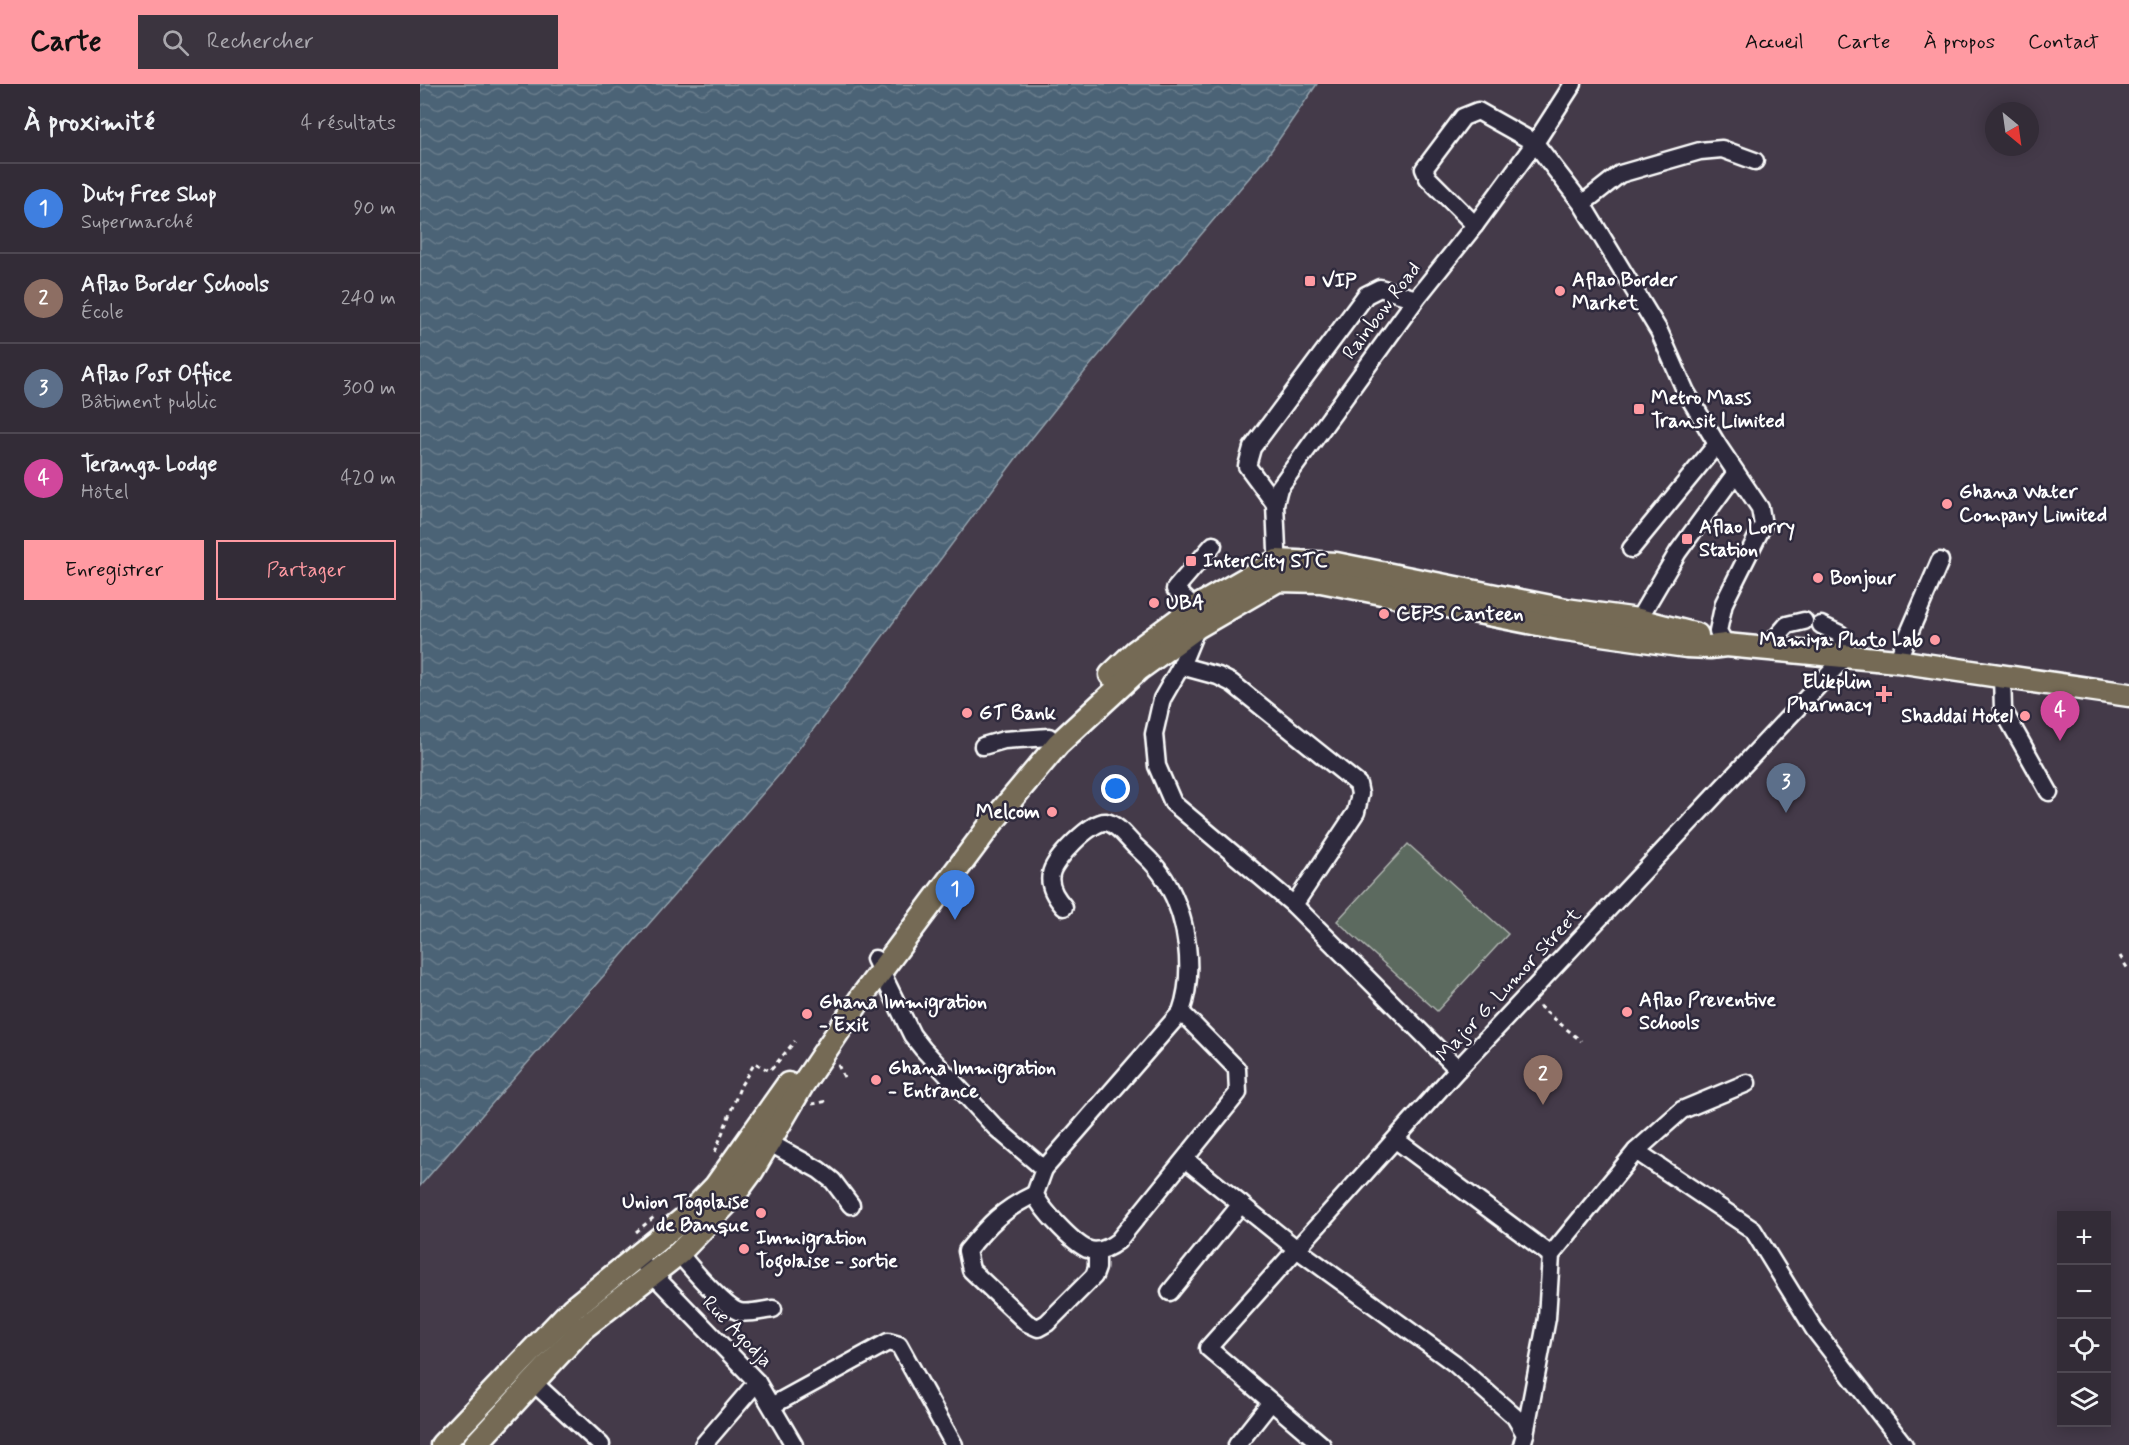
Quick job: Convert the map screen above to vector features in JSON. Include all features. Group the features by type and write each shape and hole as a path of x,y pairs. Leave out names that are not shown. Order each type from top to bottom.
{"highway":[{"path":"878,965 984,814 1049,737 1136,651 1278,571 1336,564 1566,610 1638,620 1726,645"},
{"path":"1278,571 1559,628 1686,646 1726,645 1897,661 2129,695"},
{"path":"442,1445 572,1309 646,1266 679,1253 732,1198 804,1056 1058,744 1195,618"},
{"path":"475,1445 583,1328 646,1266 687,1216 761,1139"}],"street":[{"name":"Rainbow Road","path":"1278,571 1275,504 1279,488 1416,298 1475,225 1535,143 1573,84"},
{"path":"1475,225 1428,178 1424,169 1463,117 1478,111 1535,143 1582,204 1659,331 1686,392 1735,474 1760,508 1763,525 1724,603 1718,631 1726,645"},
{"path":"1582,204 1620,174 1700,151 1722,149 1755,161"},
{"path":"1275,504 1247,466 1252,448 1366,295 1380,288 1416,298"},
{"path":"1631,549 1717,444"},
{"path":"1638,620 1678,552 1735,474"},
{"path":"1214,544 1175,589 1195,618 1180,666 1162,699 1154,734 1157,766 1173,803 1294,905 1458,1069"},
{"path":"1897,661 1940,561"},
{"path":"1767,648 1787,625 1804,621"},
{"path":"1821,625 1840,634 1846,656"},
{"name":"Major G. Lumor Street","path":"1271,1402 1208,1348 1458,1069 1846,656"},
{"path":"1180,666 1218,676 1232,683 1358,784 1360,794 1356,812 1294,905"},
{"path":"2002,675 2003,710 2049,792"},
{"path":"983,746 1004,741 1049,737"},
{"path":"1064,907 1052,887 1051,873 1057,861 1094,824 1105,822 1116,827 1149,858 1167,882 1174,899 1189,969 1188,988 1181,1012 1044,1169 1035,1194 1040,1205 1087,1249 1097,1251 1109,1248 1118,1241 1231,1105 1238,1093 1237,1069 1181,1012"},
{"path":"878,965 897,999 912,1035 923,1049 995,1127 1044,1169"},
{"path":"1523,1439 1547,1318 1551,1255 1636,1151 1682,1110 1747,1083"},
{"path":"761,1139 833,1180 850,1205"},
{"path":"1396,1140 1551,1255"},
{"path":"1636,1151 1753,1230 1814,1329 1904,1445"},
{"path":"1186,1160 1298,1250 1454,1363 1515,1417 1523,1439"},
{"path":"1035,1194 1011,1205 994,1219 967,1251 971,1270 1027,1323 1038,1328 1047,1323 1094,1276 1097,1251"},
{"path":"1170,1292 1241,1204"},
{"path":"679,1253 694,1271 733,1308 741,1312 773,1309"},
{"name":"Rue Agodja","path":"646,1266 757,1382 794,1445"},
{"path":"773,1406 888,1342 895,1342 899,1345 954,1445"},
{"path":"533,1382 601,1445"},
{"path":"703,1445 757,1382"},
{"path":"1237,1445 1271,1402 1322,1445"}],"path":[{"path":"2120,956 2129,971"},
{"path":"1528,997 1581,1041"},
{"path":"712,1158 741,1085 755,1063 770,1071 804,1056"},
{"path":"635,1233 658,1214"}],"green space":[{"path":"1408,844 1508,934 1437,1011 1337,921"}],"water":[{"path":"420,84 1317,84 1266,158 1087,369 1020,453 779,775 420,1186"}],"place":[{"name":"VIP","path":"1310,281"},
{"name":"Aflao Border Market","path":"1560,291"},
{"name":"Metro Mass Transit Limited","path":"1639,409"},
{"name":"Ghana Water Company Limited","path":"1947,504"},
{"name":"Aflao Lorry Station","path":"1687,539"},
{"name":"InterCity STC","path":"1191,561"},
{"name":"Bonjour","path":"1818,578"},
{"name":"UBA","path":"1154,603"},
{"name":"CEPS Canteen","path":"1384,614"},
{"name":"Mamiya Photo Lab","path":"1935,640"},
{"name":"Elikplim Pharmacy","path":"1884,694"},
{"name":"GT Bank","path":"967,713"},
{"name":"Shaddai Hotel","path":"2025,716"},
{"name":"Teranga Lodge","path":"2060,741"},
{"name":"Melcom","path":"1052,812"},
{"name":"Aflao Post Office","path":"1786,813"},
{"name":"Duty Free Shop","path":"955,920"},
{"name":"Aflao Preventive Schools","path":"1627,1012"},
{"name":"Ghana Immigration - Exit","path":"807,1014"},
{"name":"Ghana Immigration - Entrance","path":"876,1080"},
{"name":"Aflao Border Schools","path":"1543,1105"},
{"name":"Union Togolaise de Banque","path":"761,1213"},
{"name":"Immigration Togolaise - sortie","path":"744,1249"}]}
